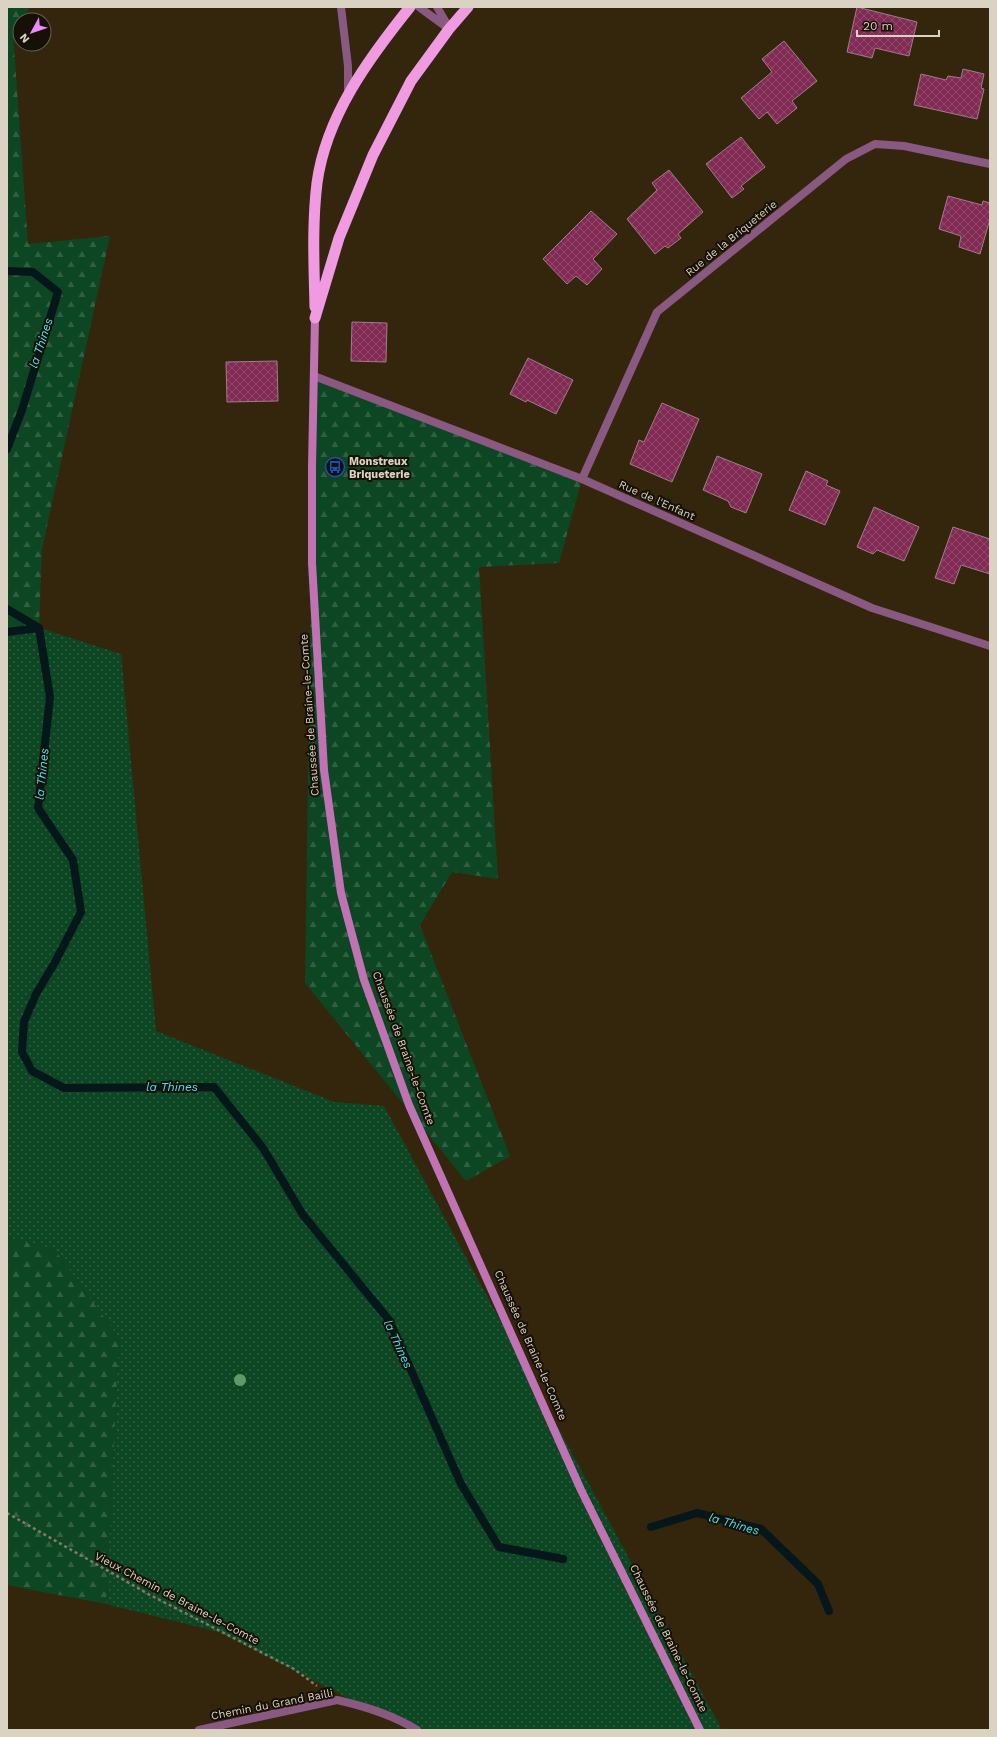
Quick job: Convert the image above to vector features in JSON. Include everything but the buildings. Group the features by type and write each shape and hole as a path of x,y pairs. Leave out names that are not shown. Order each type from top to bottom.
{"highway":[{"name":"Chaussée de Braine-le-Comte","path":"315,318 313,228 317,181 328,137 348,95 380,45 410,7"},
{"name":"Chaussée de Braine-le-Comte","path":"315,318 339,238 373,155 411,81 449,29 468,7"}],"main road":[{"name":"Chaussée de Braine-le-Comte","path":"315,318 312,563 324,770 341,893 364,980 409,1105 582,1490 700,1730"}],"street":[{"name":"Chaussée de Braine-le-Comte","path":"341,7 348,66 348,95"},
{"path":"419,7 449,29"},
{"path":"437,7 449,29"},
{"name":"Rue de la Briqueterie","path":"582,479 657,312 846,159 875,144 904,146 990,164"},
{"name":"Rue de l'Enfant","path":"314,376 582,479 872,608 990,646"},
{"name":"Chemin du Grand Bailli","path":"199,1730 337,1700 360,1705 407,1724 417,1730"}],"path":[{"name":"Vieux Chemin de Braine-le-Comte","path":"7,1513 150,1595 294,1668 337,1700"}],"green space":[{"path":"7,7 30,7 27,12 12,12 12,52 14,52 28,244 110,236 42,549 39,628 7,633"},
{"path":"314,376 582,479 559,563 479,567 498,879 452,872 420,925 510,1156 466,1181 305,983"},
{"path":"39,628 121,654 156,1031 334,1102 384,1106 722,1730 410,1730 219,1632 106,1604 119,1338 55,1250 7,1237 7,633"},
{"path":"7,1237 55,1250 119,1338 106,1604 7,1585"}],"waterway":[{"name":"la Thines","path":"7,271 33,272 58,292 22,410 7,449"},
{"name":"la Thines","path":"7,609 39,628 50,697 38,808 73,860 81,912 54,964 36,994 24,1022 22,1052 32,1071 64,1088 214,1087 263,1148 303,1215 389,1320 461,1484 499,1547 563,1559"},
{"path":"7,632 39,628"},
{"name":"la Thines","path":"651,1527 697,1513 761,1529 818,1584 829,1611"}],"place":[{"name":"Monstreux Briqueterie","path":"335,467"}]}
